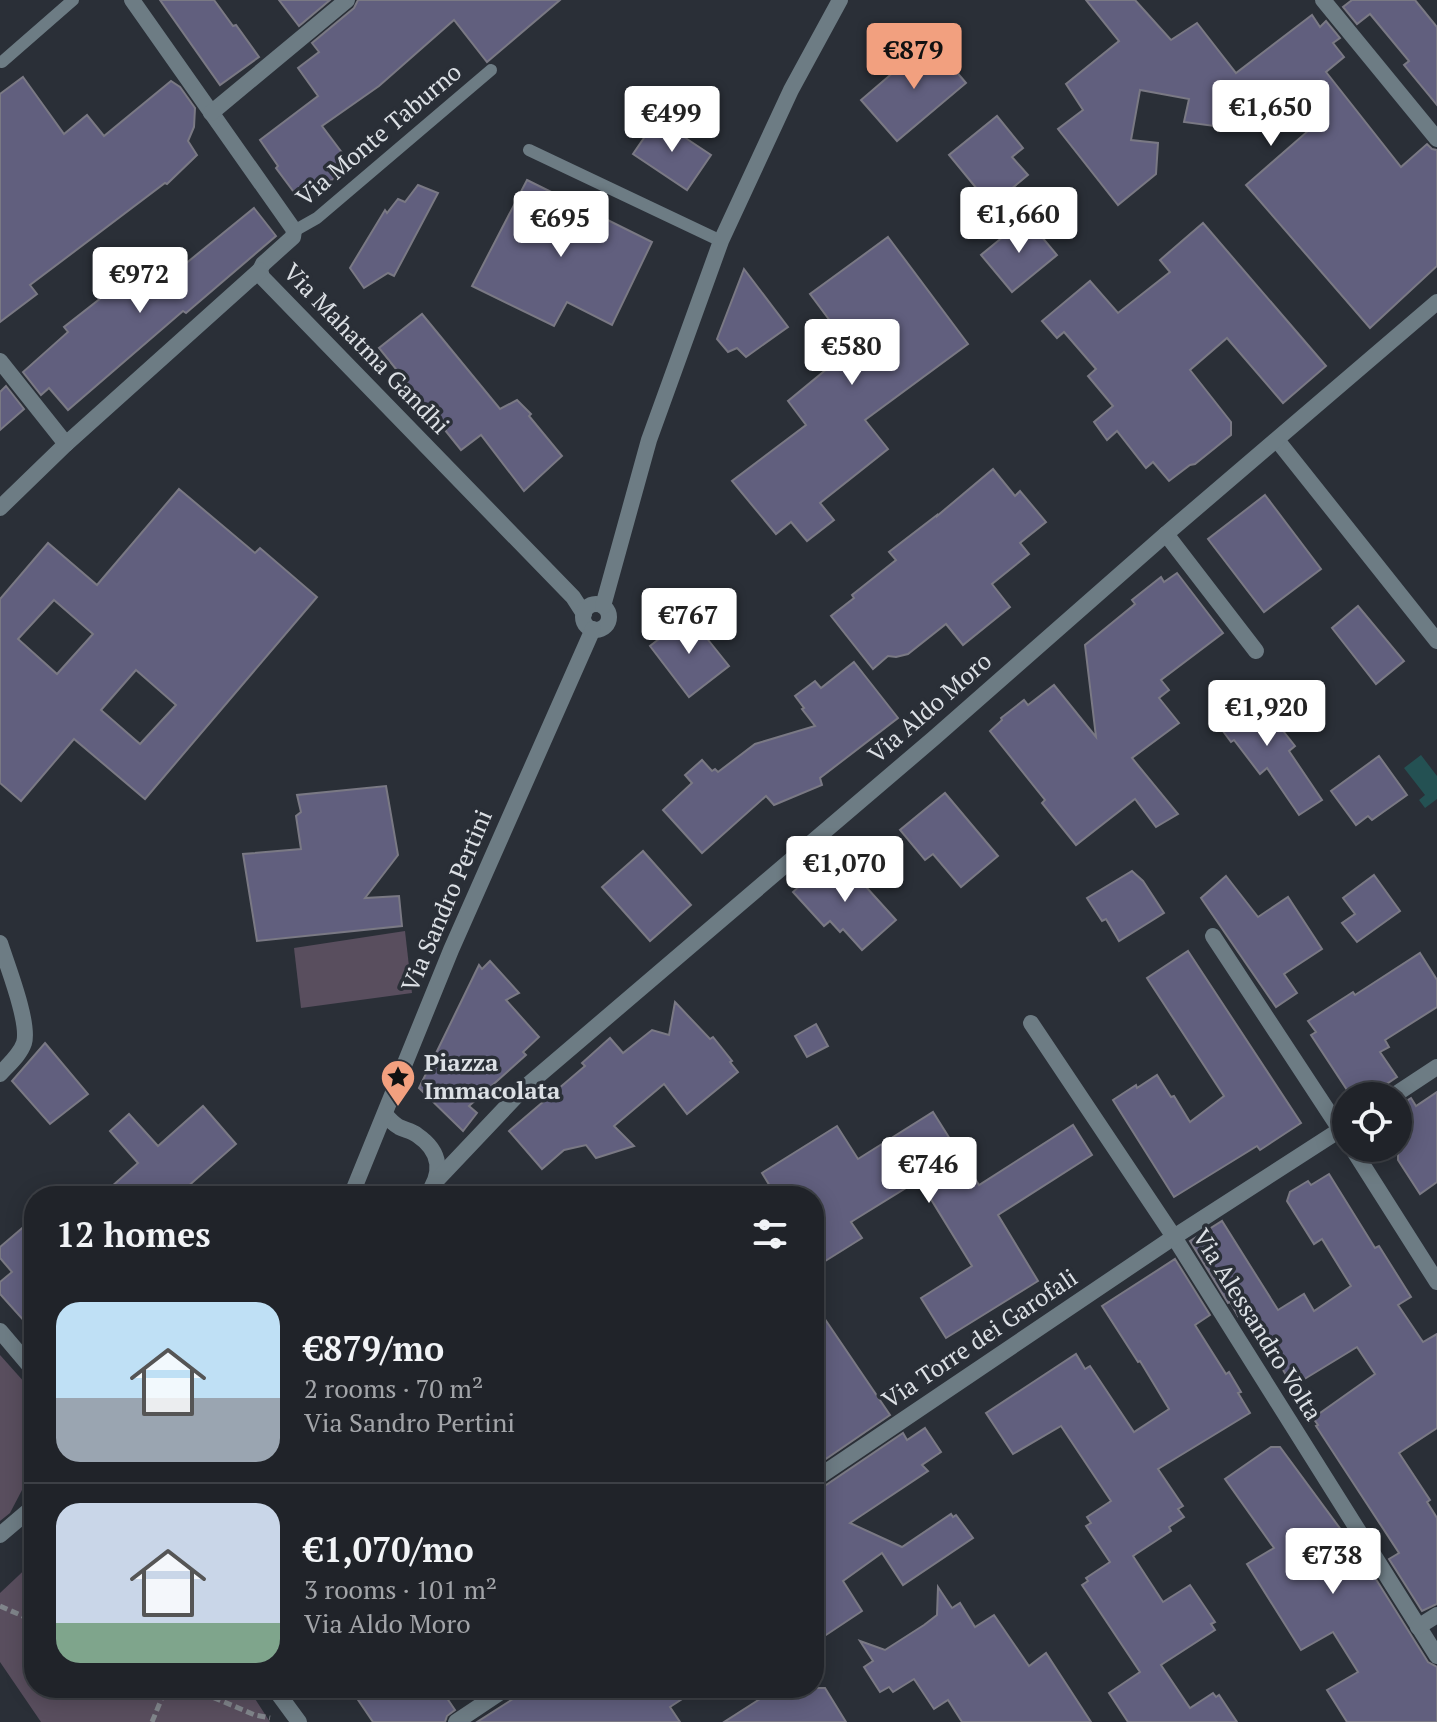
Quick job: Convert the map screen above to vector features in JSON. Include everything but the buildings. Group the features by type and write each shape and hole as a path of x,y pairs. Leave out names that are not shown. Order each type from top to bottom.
{"street":[{"name":"Via Mahatma Gandhi","path":"132,0 294,231 293,237 263,264 260,270 262,277 573,597 593,609 585,624 593,629"},
{"path":"211,113 347,0"},
{"path":"593,609 649,440 721,241 791,90 840,0"},
{"path":"1323,0 1437,139"},
{"path":"0,508 66,444 260,270"},
{"name":"Via Aldo Moro","path":"460,1157 524,1088 1437,302"},
{"path":"0,361 66,444"},
{"path":"1277,440 1437,641"},
{"path":"1166,534 1256,651"},
{"name":"Via Sandro Pertini","path":"356,1186 451,950 593,629"},
{"path":"1213,936 1332,1113"},
{"path":"0,943 23,1017 25,1034 24,1045 0,1074"},
{"name":"Via Alessandro Volta","path":"1031,1023 1174,1237 1437,1656"},
{"path":"1412,1083 1437,1067"},
{"path":"385,1114 401,1128 416,1133 429,1144 439,1172 432,1186"},
{"path":"378,1132 401,1128"},
{"name":"Via Torre dei Garofali","path":"824,1473 1174,1237 1332,1138"},
{"path":"436,1158 460,1157"},
{"path":"433,1186 460,1157"},
{"path":"1361,1162 1437,1282"},
{"path":"0,1331 24,1359"},
{"path":"0,1535 24,1515"},
{"path":"1418,1627 1437,1615"},
{"path":"281,1698 299,1722"},
{"path":"456,1722 492,1698"}],"lane":[{"path":"2,62 73,0"},
{"name":"Via Monte Taburno","path":"294,231 317,218 491,70"},
{"path":"529,150 721,241"}],"path":[{"path":"0,1606 24,1617"},
{"path":"152,1722 162,1698"},
{"path":"215,1698 255,1715 277,1720"},
{"path":"255,1715 259,1722"}],"shaded area":[{"path":"1421,755 1437,776 1437,799 1425,808 1419,800 1425,795 1404,768"},
{"path":"405,931 412,993 301,1008 294,948"},
{"path":"0,1355 24,1382 24,1486 10,1513 0,1521"},
{"path":"24,1570 24,1697 0,1662 0,1593"},
{"path":"25,1698 254,1698 270,1722 41,1722"}],"place":[{"name":"Piazza Immacolata","path":"398,1108"}]}
